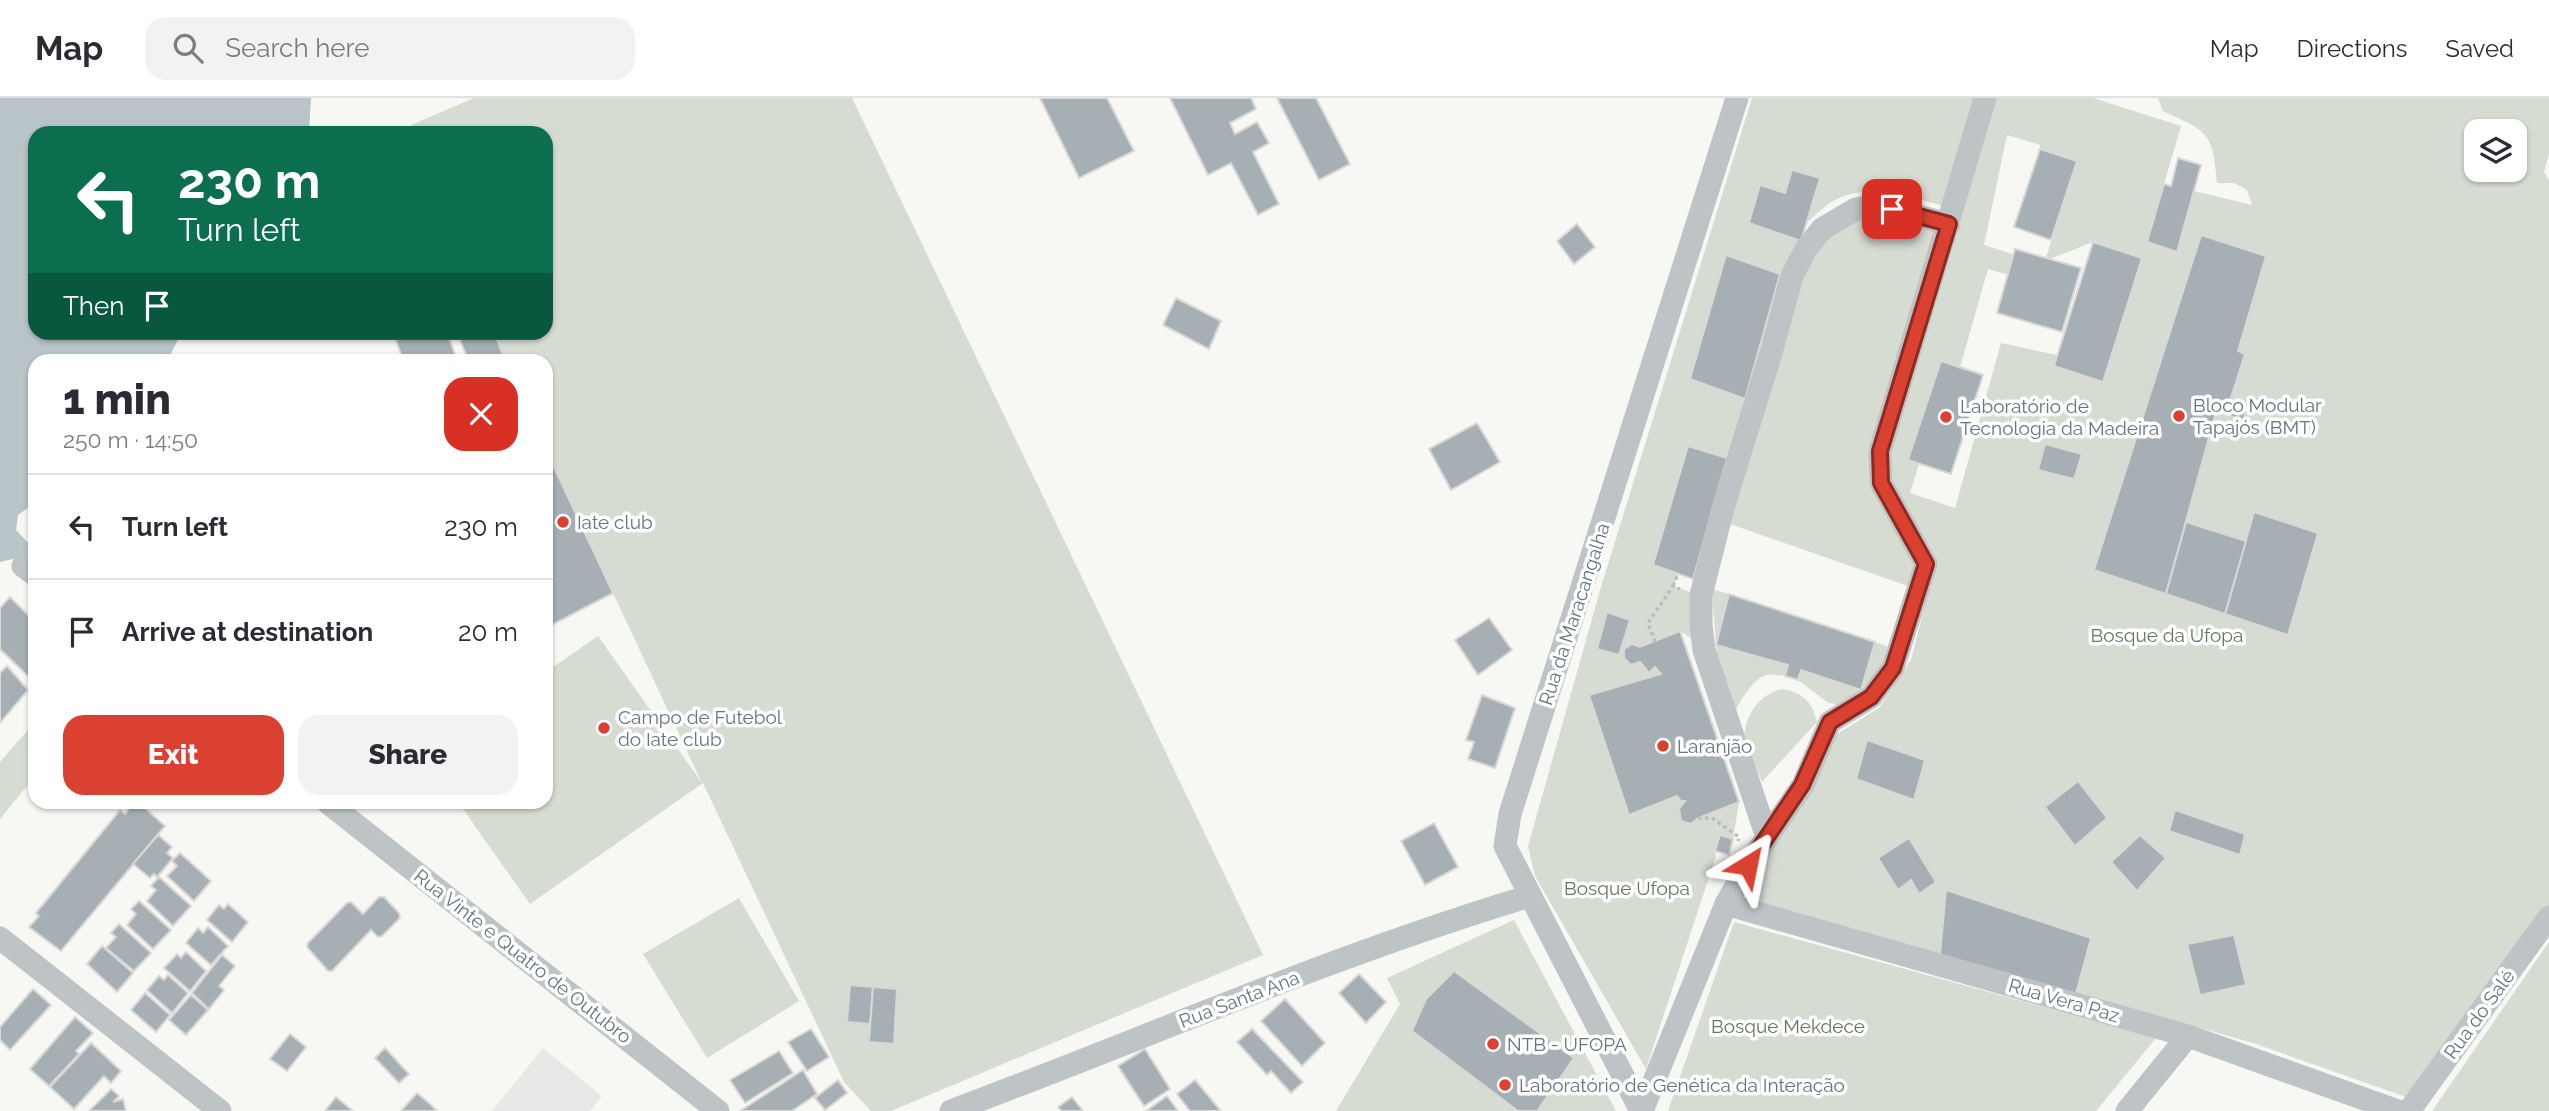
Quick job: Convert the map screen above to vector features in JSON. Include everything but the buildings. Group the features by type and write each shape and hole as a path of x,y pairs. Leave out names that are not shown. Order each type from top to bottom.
{"street":[{"name":"Rua da Maracangalha","path":"1642,1111 1505,846 1510,814 1737,98"},
{"path":"1642,1111 1726,904 1748,865 1802,785 1830,722 1871,697 1893,668 1926,564 1881,483 1880,451 1985,98"},
{"path":"1767,837 1704,650 1700,625 1701,595 1723,508 1771,354 1792,276 1813,238 1846,213 1872,206 1949,224"},
{"name":"Rua Vinte e Quatro de Outubro","path":"336,809 718,1111"},
{"name":"Rua Santa Ana","path":"951,1111 1249,995 1465,915 1530,896"},
{"name":"Rua Vera Paz","path":"1726,904 2188,1036 2398,1111"},
{"name":"Rua do Salé","path":"2409,1111 2549,917"},
{"path":"0,937 220,1111"},
{"path":"2127,1111 2188,1036"}],"path":[{"path":"1673,586 1678,574"},
{"path":"1698,818 1712,818 1739,837 1735,849"}],"shaded area":[{"path":"0,98 311,98 309,126 28,126 28,340 178,340 171,354 28,354 28,508 18,515 16,530 28,543 28,556 0,562"},
{"path":"543,1048 602,1096 590,1111 492,1111"}],"green space":[{"path":"474,98 852,98 1263,955 891,1111 871,1111 844,1082 703,783 530,904 463,809 553,809 553,667 598,636 702,783 553,465 553,354 503,354 497,340 553,340 553,126 411,125"},
{"name":"Bosque Ufopa","path":"1752,98 1978,98 1947,207 1890,193 1861,192 1833,201 1807,222 1820,179 1792,170 1785,193 1750,223 1801,241 1780,274 1726,256 1690,378 1745,399 1727,458 1687,446 1653,564 1678,574 1674,586 1695,594 1691,638 1680,631 1640,647 1636,644 1627,646 1623,654 1631,664 1640,662 1649,673 1655,667 1661,674 1590,696 1681,801 1685,801 1679,809 1681,821 1691,824 1698,818 1739,802 1733,839 1720,835 1716,856 1646,1069 1535,876 1528,846 1601,587"},
{"name":"Bosque da Ufopa","path":"1985,98 2093,98 2181,126 2147,242 2176,252 2194,191 2252,205 2247,190 2234,183 2217,183 2210,142 2198,129 2163,111 2158,98 2549,98 2549,154 2544,172 2549,180 2549,906 2406,1097 2253,1043 1753,900 1777,808 1837,734 1879,708 1911,660 1935,565 1887,480 1888,450","holes":["2007,135 2040,145 2040,149 2076,162 2045,261 2093,242 2142,258 2102,382 2054,366 2057,355 2001,343 1955,508 1910,493 1945,381 1955,385 1988,269 2020,278 2025,258 1984,245"]},
{"path":"1871,214 1941,232 1874,450 1917,562 1908,586 1730,524 1799,278 1828,234"},
{"path":"1712,589 1729,594 1717,645 1788,665 1785,676 1767,675 1756,681 1733,715 1717,660"},
{"path":"1875,642 1887,646 1884,664 1861,690"},
{"path":"1801,670 1861,690 1837,705 1827,702 1798,680"},
{"path":"1782,689 1801,695 1812,709 1817,722 1762,782 1746,745 1745,731 1750,715 1760,701"},
{"path":"28,730 28,785 0,819 0,762"},
{"path":"739,898 799,1001 707,1058 643,954"},
{"path":"1514,920 1616,1111 1336,1111 1400,1004 1387,978"},
{"name":"Bosque Mekdece","path":"1734,922 2156,1038 2096,1111 1668,1111"},
{"path":"2549,942 2549,1111 2432,1111"}],"place":[{"name":"Bloco Modular Tapajós (BMT)","path":"2179,416"},
{"name":"Laboratório de Tecnologia da Madeira","path":"1946,417"},
{"name":"Iate club","path":"563,522"},
{"name":"Campo de Futebol do Iate club","path":"604,728"},
{"name":"Laranjão","path":"1663,746"},
{"name":"NTB - UFOPA","path":"1493,1044"},
{"name":"Laboratório de Genética da Interação","path":"1505,1085"}],"route":[{"path":"1748,865 1802,785 1830,722 1871,697 1893,668 1926,564 1881,483 1880,451 1949,224 1892,209"}]}
